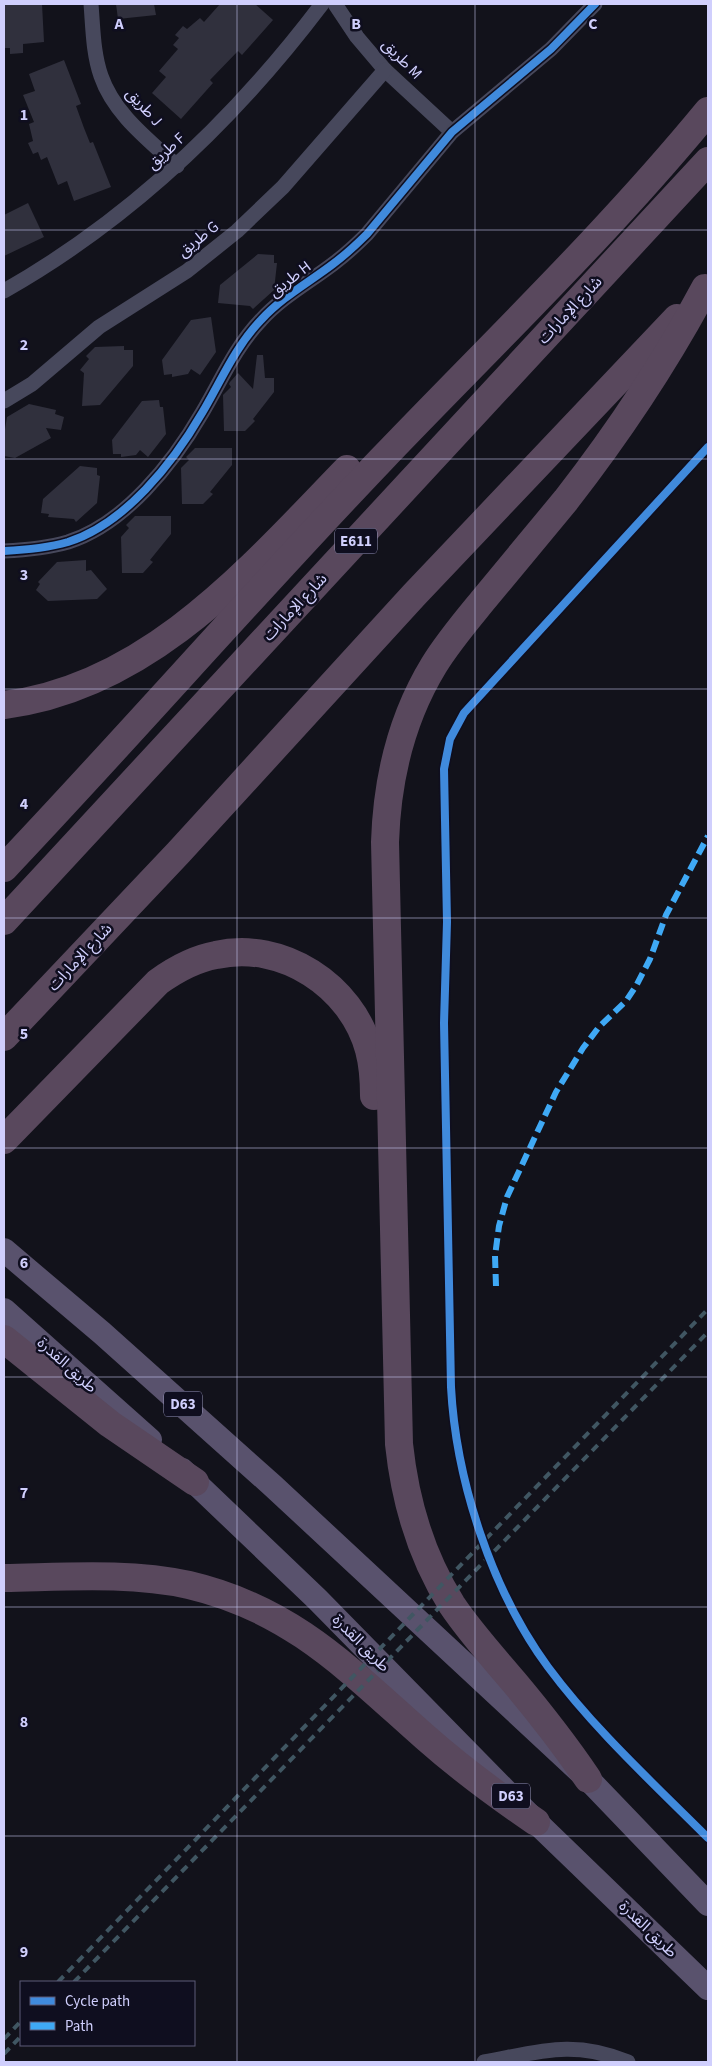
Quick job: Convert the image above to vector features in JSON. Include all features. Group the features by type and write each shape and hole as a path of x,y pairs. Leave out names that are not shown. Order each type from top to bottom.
{"highway":[{"path":"7,864 228,623 381,460 613,221 708,111"},
{"path":"4,705 39,699 89,682 112,671 184,625 223,594 603,207 636,177 678,148"},
{"name":"شارع الإمارات","path":"4,921 708,160"},
{"path":"588,1779 543,1717 467,1625 444,1591 429,1562 412,1516 402,1468 399,1444 384,842 387,804 397,751 419,693 446,646 565,500 614,434 667,357 707,287"},
{"name":"شارع الإمارات","path":"4,1038 186,845 414,595 707,287"},
{"path":"4,1140 142,997 176,969 196,960 217,954 239,952 283,959 302,967 320,979 346,1005 361,1030 369,1050 374,1094 378,1273 382,1302 396,1336"},
{"path":"4,1339 110,1424 195,1482"},
{"path":"4,1566 73,1577"},
{"path":"4,1578 147,1579 189,1585 230,1597 268,1613 305,1635 339,1660 452,1760 536,1822"}],"main road":[{"name":"D63","path":"4,1250 188,1409 357,1564 588,1779 708,1904"},
{"name":"طريق القدرة","path":"4,1310 195,1482 318,1599 536,1822 708,1988"}],"street":[{"name":"طريق J","path":"91,4 95,51 101,76 108,92 128,120 177,166"},
{"name":"طريق F","path":"4,291 41,270 82,242 177,166 241,101 322,4"},
{"name":"طريق M","path":"334,4 384,70 452,132"},
{"name":"طريق H","path":"4,551 26,550 68,542 108,522 146,489 178,452 239,347 261,320 286,296 351,250 367,234 452,132 551,49 595,4"},
{"name":"طريق G","path":"4,401 32,384 99,327 187,271 237,231 282,188 384,70"},
{"path":"484,2062 544,2049 563,2048 600,2052 628,2062"}],"building":[{"path":"42,4 44,42 23,44 23,53 10,54 10,48 4,48 4,5"},
{"path":"116,4 154,4 156,15 118,19"},
{"path":"220,4 255,4 273,20 242,55 238,51 210,80 213,83 181,119 152,93 166,77 159,71 178,49 173,45 179,38 175,35 183,26 187,29 200,18 204,22"},
{"path":"64,60 81,104 76,106 84,128 90,143 93,142 111,187 74,201 67,181 58,185 47,157 41,160 38,152 33,154 28,143 33,141 29,124 34,122 23,95 35,91 29,74"},
{"path":"28,203 44,237 4,256 4,215"},
{"path":"258,254 274,255 274,263 277,263 274,290 253,309 250,306 218,303 220,285"},
{"path":"211,317 216,352 200,375 191,369 188,374 172,377 172,374 164,375 162,360 191,320"},
{"path":"124,346 124,350 133,350 133,366 100,405 82,406 84,373 80,370 89,359 86,356 95,347"},
{"path":"257,355 263,355 265,378 274,378 274,392 253,419 255,421 245,431 224,431 223,395 231,387 230,382 238,373 253,389"},
{"path":"159,400 160,407 163,407 166,434 148,457 140,450 136,455 121,457 121,454 113,454 112,440 142,401"},
{"path":"29,404 56,410 55,414 64,417 61,430 46,428 51,438 15,458 4,456 4,435 7,417"},
{"path":"195,448 232,448 232,465 210,492 213,494 203,504 182,504 181,468 189,460 186,457"},
{"path":"80,466 97,468 97,475 100,476 97,503 76,522 74,519 48,517 49,514 41,513 43,499"},
{"path":"135,516 171,516 171,534 150,560 153,562 143,573 122,573 121,537 129,528 126,525"},
{"path":"86,560 86,571 91,570 107,589 97,599 48,601 36,590 40,584 38,582 57,562"}],"railway":[{"path":"59,1981 708,1309"},
{"path":"75,1981 708,1332"},
{"path":"4,2039 20,2022"},
{"path":"4,2054 20,2037"}],"marked path":[{"path":"496,1286 495,1256 499,1226 507,1197 556,1092 583,1048 599,1027 626,1001 636,986 650,959 666,915 708,836"}],"cycle path":[{"path":"4,551 52,546 68,542 89,533 109,521 128,506 146,489 177,452 202,413 243,341 261,320 278,304 333,264 359,242 452,132 551,49 595,4"},
{"path":"708,447 464,713 450,739 444,769 447,922 444,1023 451,1387 460,1460 469,1497 480,1534 494,1570 528,1637 548,1667 604,1734 708,1838"}]}
